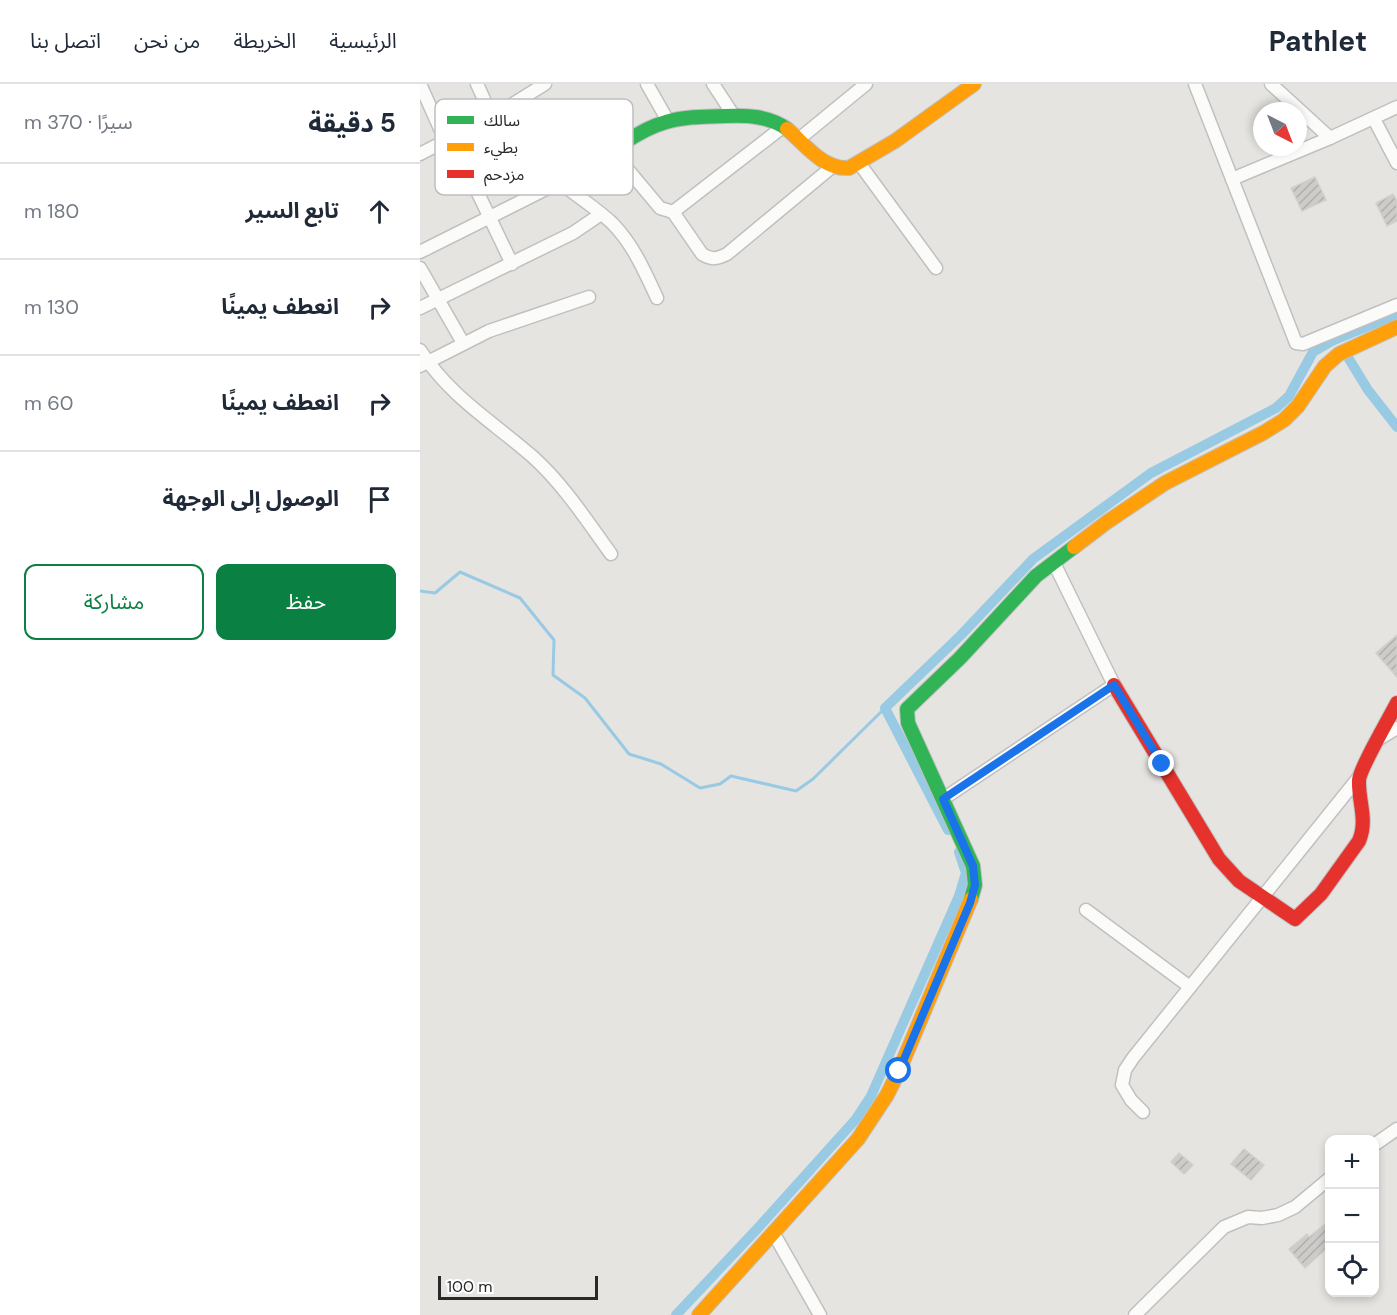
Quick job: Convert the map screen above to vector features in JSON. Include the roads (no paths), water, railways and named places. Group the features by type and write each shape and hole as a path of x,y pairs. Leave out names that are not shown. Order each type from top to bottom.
{"street":[{"path":"420,84 435,113"},
{"path":"477,84 484,99"},
{"path":"522,99 545,84"},
{"path":"647,84 668,121"},
{"path":"713,84 734,116"},
{"path":"633,138 668,121 746,116 784,126 832,167 844,170 895,141 974,84"},
{"path":"1196,84 1290,330 1298,345 1313,341 1397,305"},
{"path":"1271,84 1330,138"},
{"path":"799,139 863,85"},
{"path":"1232,179 1397,107"},
{"path":"1374,119 1397,163"},
{"path":"673,212 784,126"},
{"path":"420,154 435,147"},
{"path":"859,163 936,268"},
{"path":"633,176 660,208 673,212 702,254 712,259 721,258 832,167"},
{"path":"478,195 512,264"},
{"path":"420,252 490,217 541,195"},
{"path":"577,195 601,214 624,237 641,264 657,298"},
{"path":"420,308 573,233 601,214"},
{"path":"420,268 463,343"},
{"path":"424,364 497,328 589,297"},
{"path":"699,1315 858,1139 887,1095 970,903 975,885 973,866 908,723 907,708 960,658 1036,576 1107,522 1166,483 1284,420 1298,406 1313,381 1331,359 1397,327"},
{"path":"420,350 424,364 457,395 545,468 562,487 611,554"},
{"path":"1054,563 1114,685 1219,859 1239,880 1287,915 1297,919 1330,882 1356,846 1362,833 1363,815 1359,777"},
{"path":"943,799 1114,685"},
{"path":"1143,1112 1125,1091 1122,1079 1125,1070 1359,777 1397,702"},
{"path":"1379,739 1397,728"},
{"path":"1086,910 1190,987"},
{"path":"1379,1142 1397,1129"},
{"path":"1135,1315 1224,1227 1248,1217 1262,1218 1278,1215 1295,1207 1325,1181"},
{"path":"774,1234 820,1315"}],"waterway":[{"path":"948,830 885,708 961,635 1033,559 1151,473 1276,408 1289,396 1313,352 1332,341 1397,314"},
{"path":"1349,359 1368,390 1397,427"},
{"path":"420,591 435,593 460,572 520,598 554,640 553,675 585,698 629,754 661,764 700,788 720,784 731,776 796,791 813,779 885,708"},
{"path":"676,1315 856,1119 871,1096 959,896 966,873 959,852"}]}
